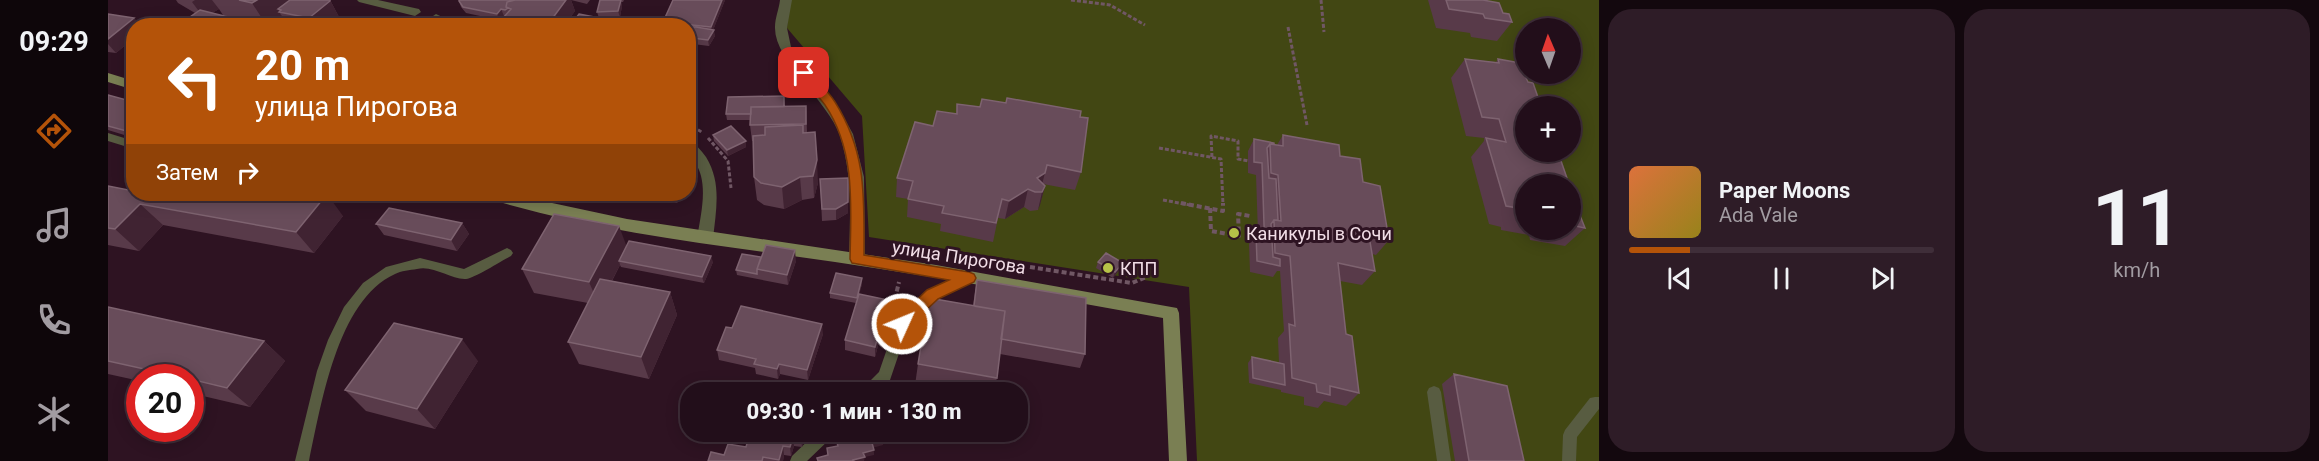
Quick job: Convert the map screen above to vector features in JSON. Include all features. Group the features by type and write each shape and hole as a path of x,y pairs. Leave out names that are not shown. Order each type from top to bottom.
{"street":[{"path":"363,0 415,12"},
{"path":"786,0 781,28 785,48 830,103 846,134 857,177 857,259"},
{"path":"108,77 126,83"},
{"path":"696,155 708,168 711,185 705,239"},
{"name":"улица Пирогова","path":"517,201 550,210 705,239 857,259 1171,313 1178,461"}],"lane":[{"path":"108,137 126,143"},
{"path":"302,461 335,336 348,311 366,288 384,274 403,266 422,263 465,274 507,253"},
{"path":"879,382 885,376 902,324 932,294 969,278"},
{"path":"1434,392 1444,461"},
{"path":"1569,461 1570,435 1599,403"},
{"path":"796,461 816,442"}],"path":[{"path":"1071,0 1110,5 1145,25"},
{"path":"1321,0 1324,32"},
{"path":"1288,27 1307,125"},
{"path":"696,129 713,141 728,161 731,173 730,191"},
{"path":"1212,157 1211,136 1238,141 1238,159 1249,161"},
{"path":"1159,148 1221,159 1223,211 1163,200"},
{"path":"1210,208 1211,231 1239,236 1238,214 1250,216"},
{"path":"1029,267 1132,283 1146,277 1149,268"}],"green space":[{"name":"Каникулы в Сочи","path":"789,0 1599,0 1599,461 1197,461 1189,287 869,237 862,116 787,28"}],"building":[{"path":"239,0 257,0 252,3"},
{"path":"290,0 330,1 309,18 279,12 281,10 278,9"},
{"path":"459,0 515,0 507,2 506,7 508,8 501,9 497,14 463,7"},
{"path":"566,0 553,18 503,18 511,9 506,7 507,2"},
{"path":"600,0 621,0 618,11 597,12"},
{"path":"673,0 722,0 711,27 696,25 696,18 665,18"},
{"path":"1446,0 1483,0 1499,3 1503,13 1509,14 1512,22 1485,18 1483,14 1449,9"},
{"path":"200,10 232,18 188,18"},
{"path":"108,14 134,18 126,18 126,24 108,39"},
{"path":"579,14 600,18 576,18"},
{"path":"696,27 714,30 708,40 696,38"},
{"path":"1465,59 1499,63 1498,59 1515,62 1515,84 1533,84 1538,96 1515,96 1515,162 1561,162 1566,174 1515,174 1515,208 1506,206 1486,138 1506,142 1499,119 1482,117"},
{"path":"108,95 126,100 126,131 108,126"},
{"path":"784,96 784,107 751,107 751,114 726,114 728,97"},
{"path":"1007,98 1081,111 1080,117 1088,118 1081,172 1047,165 1045,173 1037,178 1045,186 1042,192 1028,189 1009,201 1002,199 996,223 942,213 944,206 908,199 913,181 897,178 915,122 933,126 937,111 957,114 957,104 980,107 982,99 1006,103"},
{"path":"806,106 806,124 750,125 751,107"},
{"path":"803,125 803,133 815,132 817,160 813,176 800,177 782,187 761,183 754,177 753,136 765,135 765,127"},
{"path":"731,126 746,141 727,150 713,135"},
{"path":"1283,135 1339,145 1340,156 1360,159 1363,182 1380,186 1389,240 1369,236 1375,271 1338,263 1346,334 1352,336 1359,393 1330,386 1330,395 1317,392 1316,384 1292,378 1289,324 1295,326 1290,256 1275,253 1274,220 1281,221 1278,175 1271,173 1270,144 1283,146"},
{"path":"1254,139 1274,143 1267,148 1269,178 1276,179 1278,220 1274,220 1271,224 1273,257 1280,259 1280,266 1257,261 1256,233 1265,235 1262,163 1254,162"},
{"path":"848,178 848,202 836,209 822,209 820,179"},
{"path":"108,186 126,189 126,201 321,201 296,232 140,204 115,229 108,228"},
{"path":"389,208 462,223 451,240 376,224"},
{"path":"554,214 619,226 589,282 522,269"},
{"path":"629,241 711,256 702,277 619,261"},
{"path":"766,245 795,250 787,275 757,269"},
{"path":"1106,253 1123,263 1115,272 1098,262"},
{"path":"742,254 761,257 757,274 736,270"},
{"path":"836,273 862,278 857,298 830,293"},
{"path":"600,279 670,292 641,357 568,342"},
{"path":"977,280 1086,298 1085,354 1001,339 1005,311 974,306"},
{"path":"859,294 888,300 875,347 845,340"},
{"path":"929,298 1005,311 997,378 918,364"},
{"path":"741,306 822,324 807,370 779,364 777,369 754,364 756,359 717,350 726,327 732,328"},
{"path":"108,307 264,341 227,388 204,382 204,364 126,365 108,361"},
{"path":"394,323 462,339 417,409 345,390"},
{"path":"1252,357 1284,364 1285,385 1253,378"},
{"path":"1454,374 1507,386 1524,461 1469,461"},
{"path":"747,442 792,442 790,447 783,446 779,460 763,457 762,461 708,461 711,452 724,455 728,444 746,447"},
{"path":"837,442 876,442 872,443 874,450 863,453 865,457 854,461 818,461 817,458 828,455 827,448 838,446"}],"place":[{"name":"Каникулы в Сочи","path":"1234,233"},
{"name":"КПП","path":"1108,268"}],"route":[{"path":"804,73 830,103 846,134 857,177 857,259 969,278 932,294 902,324"}]}
